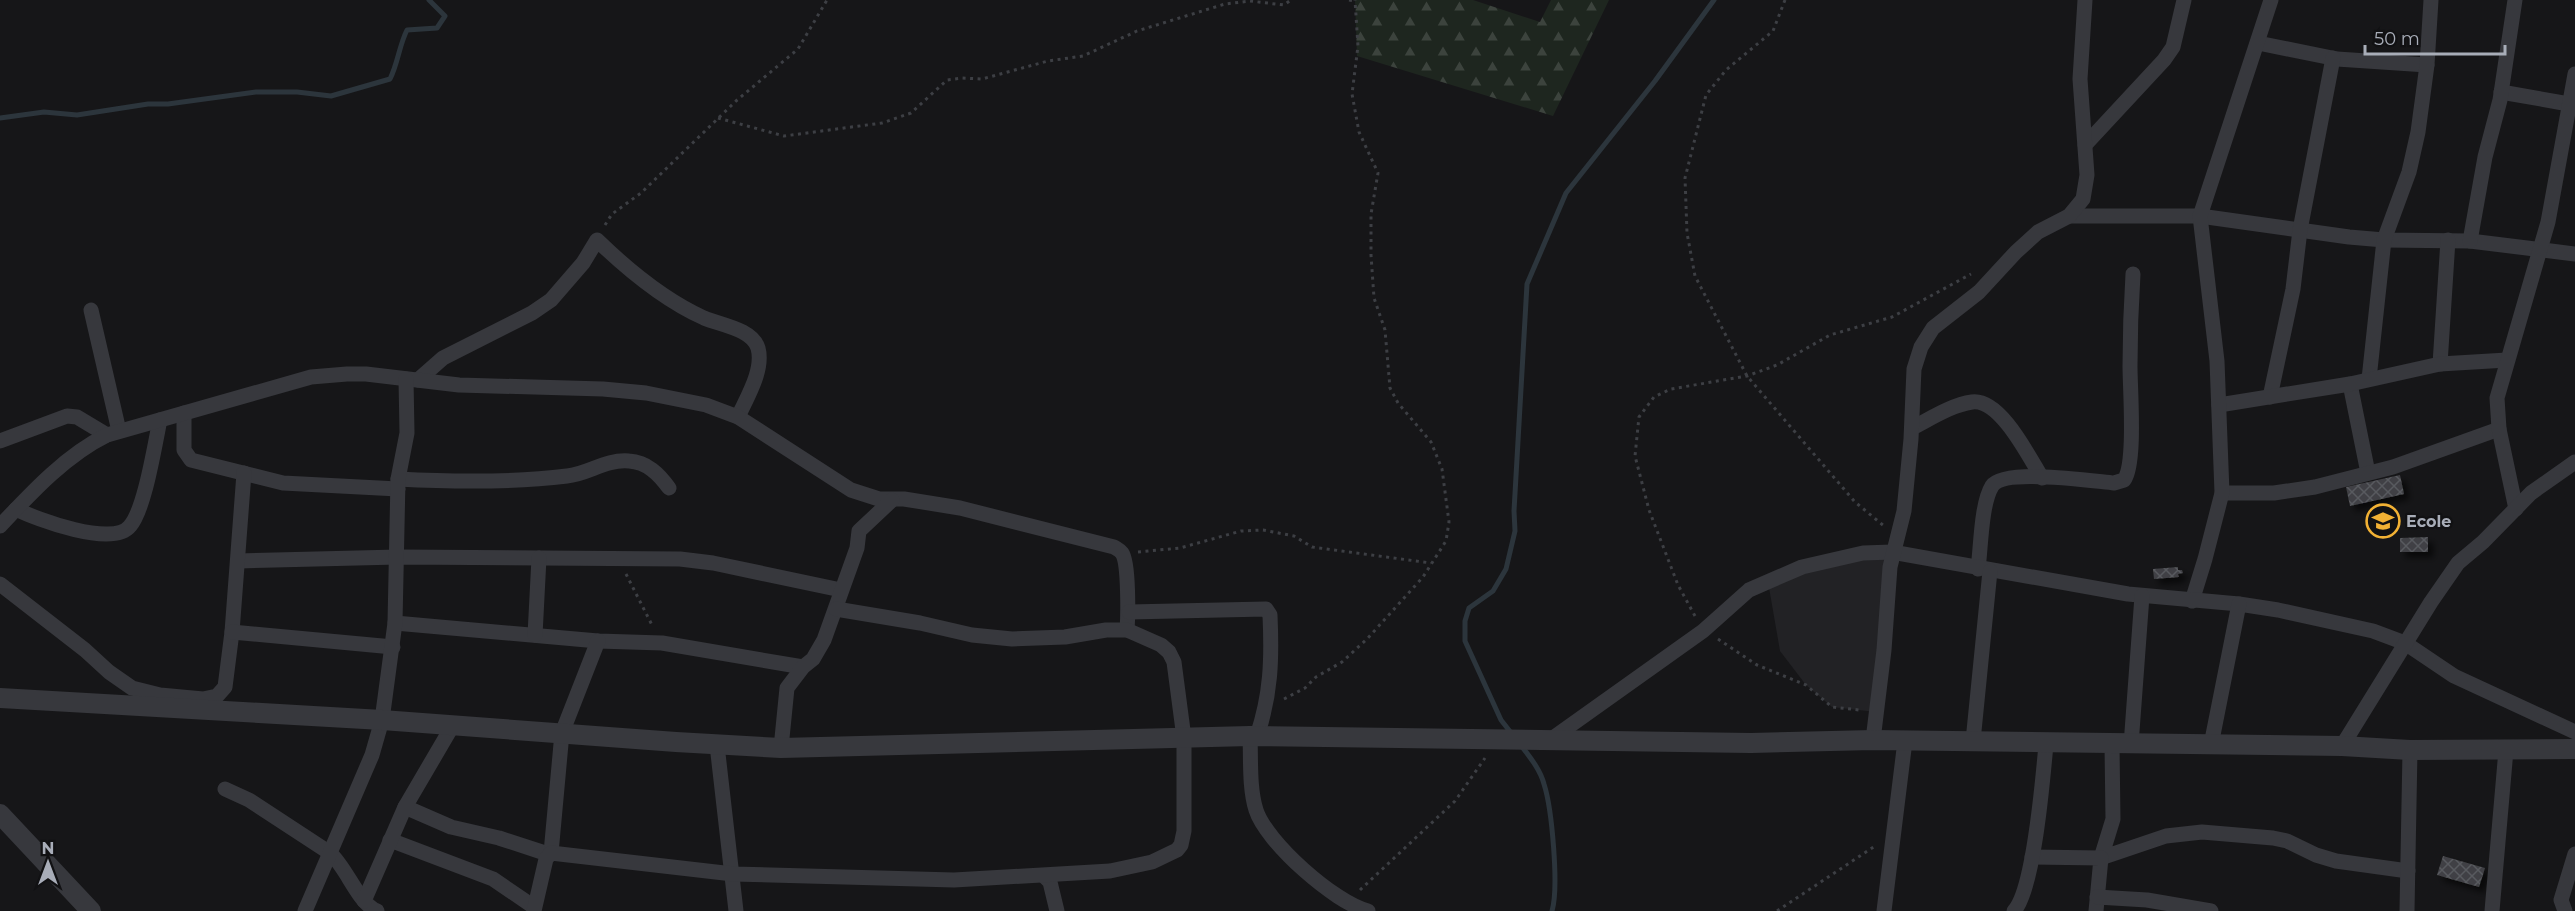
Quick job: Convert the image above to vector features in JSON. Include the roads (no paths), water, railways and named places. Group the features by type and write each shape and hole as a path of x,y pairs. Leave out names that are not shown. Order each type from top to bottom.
{"street":[{"path":"1873,740 1884,650 1892,552 1904,511 1912,428 1914,369 1921,347 1933,328 1979,292 2038,232 2069,216 2083,199 2087,175 2080,79 2085,0"},
{"path":"2085,145 2169,54 2173,47 2184,0"},
{"path":"2192,601 2222,493 2217,361 2200,216 2271,0"},
{"path":"2369,379 2384,240 2414,152 2427,65 2431,0"},
{"path":"2470,241 2485,157 2501,92 2515,0"},
{"path":"2258,43 2333,58 2427,65"},
{"path":"2270,398 2293,289 2300,230 2333,58"},
{"path":"2516,509 2499,429 2498,398 2548,222 2575,75"},
{"path":"2501,92 2569,104"},
{"path":"2069,216 2200,216 2384,240 2470,241 2575,254"},
{"path":"305,911 372,755 382,720 395,623 398,484 407,433 412,380 443,358 532,313 551,300 584,263 597,240 620,262 671,300 725,327 748,333 754,338 759,361 755,379 738,417"},
{"path":"2440,364 2448,240"},
{"path":"1973,741 1984,570 1985,509 1992,485 1999,480 2016,476 2114,483 2124,480 2128,475 2131,442 2130,344 2133,274"},
{"path":"91,310 113,433"},
{"path":"2219,405 2350,384 2440,364 2507,360"},
{"path":"0,526 85,447 113,433 311,377 366,374 459,385 603,389 646,393 706,405 738,417 851,490 879,500 904,500 960,508 1114,547 1121,551 1124,561 1129,612 1127,630"},
{"path":"2350,384 2368,473"},
{"path":"1912,428 1952,408 1974,401 1987,405 2010,426 2042,478"},
{"path":"184,412 184,450 187,458 212,467 283,483 301,485 517,482 575,476 593,466 627,460 641,462 654,470 669,488"},
{"path":"0,441 68,416 78,417 113,433"},
{"path":"16,509 37,520 76,530 116,533 125,531 134,520 145,487 160,420"},
{"path":"2222,493 2257,494 2301,490 2368,473 2499,429"},
{"path":"2342,746 2405,643 2458,563 2531,493 2575,462"},
{"path":"0,584 132,688 160,695 203,699 217,696 225,687 232,632 244,473"},
{"path":"781,748 787,688 803,667 813,659 824,640 857,548 859,531 892,500"},
{"path":"1550,740 1703,630 1749,590 1781,574 1833,559 1892,552 2142,596 2239,604 2325,619 2373,631 2405,643 2454,676 2575,732"},
{"path":"238,561 398,557 680,559 713,563 841,590"},
{"path":"535,635 539,558"},
{"path":"2142,596 2113,819 2101,858 2096,904 2147,900 2211,911"},
{"path":"2211,745 2239,604"},
{"path":"1129,612 1222,608 1266,609 1270,615 1271,672 1266,707 1253,736 1255,807 1260,821 1292,860 1347,901 1368,911"},
{"path":"405,807 451,827 499,838 549,854 733,874 954,880 1030,874 1044,876 1110,871 1152,862 1177,850 1181,845 1184,831 1184,738 1174,662 1169,652 1161,645 1127,630 1106,630 1039,639 995,638 836,609"},
{"path":"395,623 598,641 662,644 803,667"},
{"path":"232,632 393,648"},
{"path":"390,840 493,879 534,909 549,854 562,733 598,641"},
{"path":"0,698 382,720 781,748 1253,736 1751,743 1873,740 1973,741 2046,744 2342,746 2410,750 2575,749"},
{"path":"364,901 405,807 453,725"},
{"path":"1884,911 1905,741"},
{"path":"2014,911 2022,900 2032,857 2046,744"},
{"path":"717,745 736,911"},
{"path":"2407,911 2410,750"},
{"path":"2492,911 2506,750"},
{"path":"225,789 249,800 330,853 340,862 364,901 371,909 377,911"},
{"path":"0,814 91,911"},
{"path":"2032,857 2101,858 2166,837 2202,832 2273,838 2287,841 2316,855 2336,861 2408,871"},
{"path":"2565,911 2561,900 2575,858"},
{"path":"1044,876 1050,882 1057,911"}],"waterway":[{"path":"0,118 44,112 77,115 148,104 168,104 256,92 297,92 331,96 390,79 407,30 437,28 445,16 429,0"},
{"path":"1512,734 1501,720 1465,641 1465,621 1469,608 1493,591 1506,569 1515,531 1514,511 1527,284 1566,193 1655,81 1714,0"},
{"path":"1520,744 1540,773 1547,796 1555,867 1552,911"}],"place":[{"name":"Ecole","path":"2383,521"}]}
